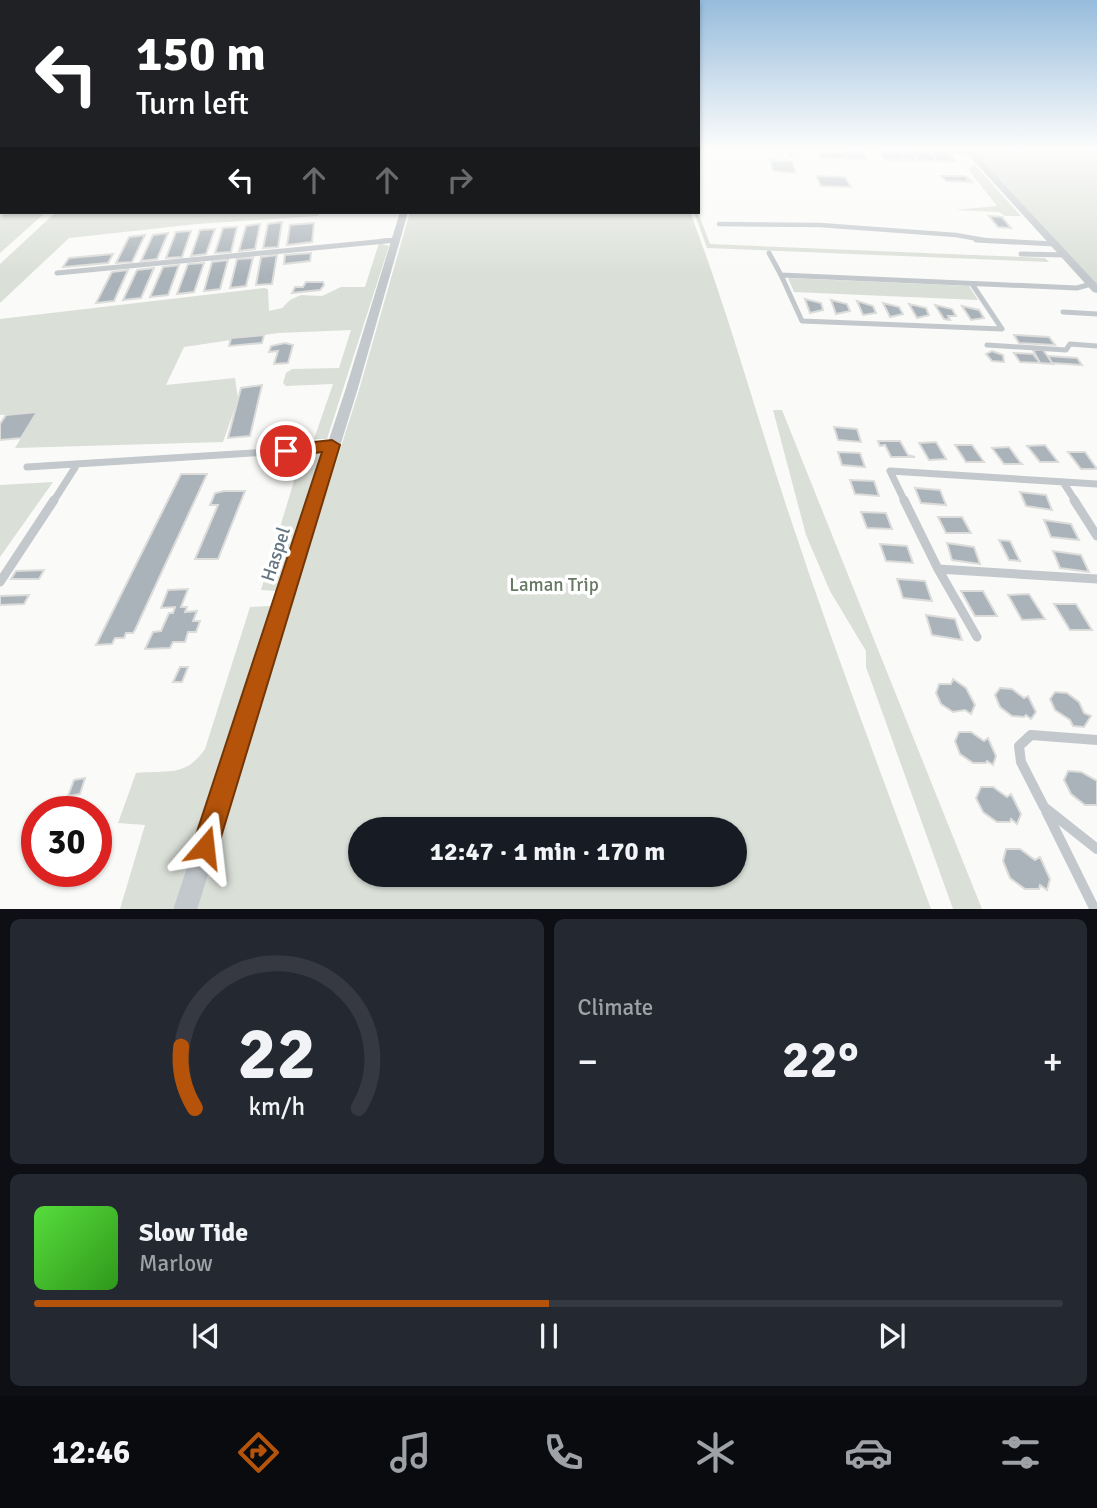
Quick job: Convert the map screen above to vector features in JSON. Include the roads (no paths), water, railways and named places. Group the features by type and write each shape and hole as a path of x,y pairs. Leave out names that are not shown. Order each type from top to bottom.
{"street":[{"path":"1005,190 1094,287"},
{"name":"Haspel","path":"185,909 352,388 403,214"}],"lane":[{"path":"719,224 820,225 956,234 997,243 1055,244"},
{"path":"57,273 396,240"},
{"path":"769,253 802,321 1002,329 972,284"},
{"path":"1021,254 1065,255"},
{"path":"781,275 1094,287"},
{"path":"1063,312 1097,314"},
{"path":"987,345 1066,350 1070,344 1097,346"},
{"path":"27,467 76,466 332,445"},
{"path":"0,582 76,466"},
{"path":"977,637 939,569 891,471 1097,484"},
{"path":"1063,482 1097,536"},
{"path":"939,569 1097,579"},
{"path":"1095,909 1021,762 1019,746 1031,735 1097,740"},
{"path":"1044,807 1097,849"}],"park label":[{"name":"Laman Trip","path":"554,584"}]}
